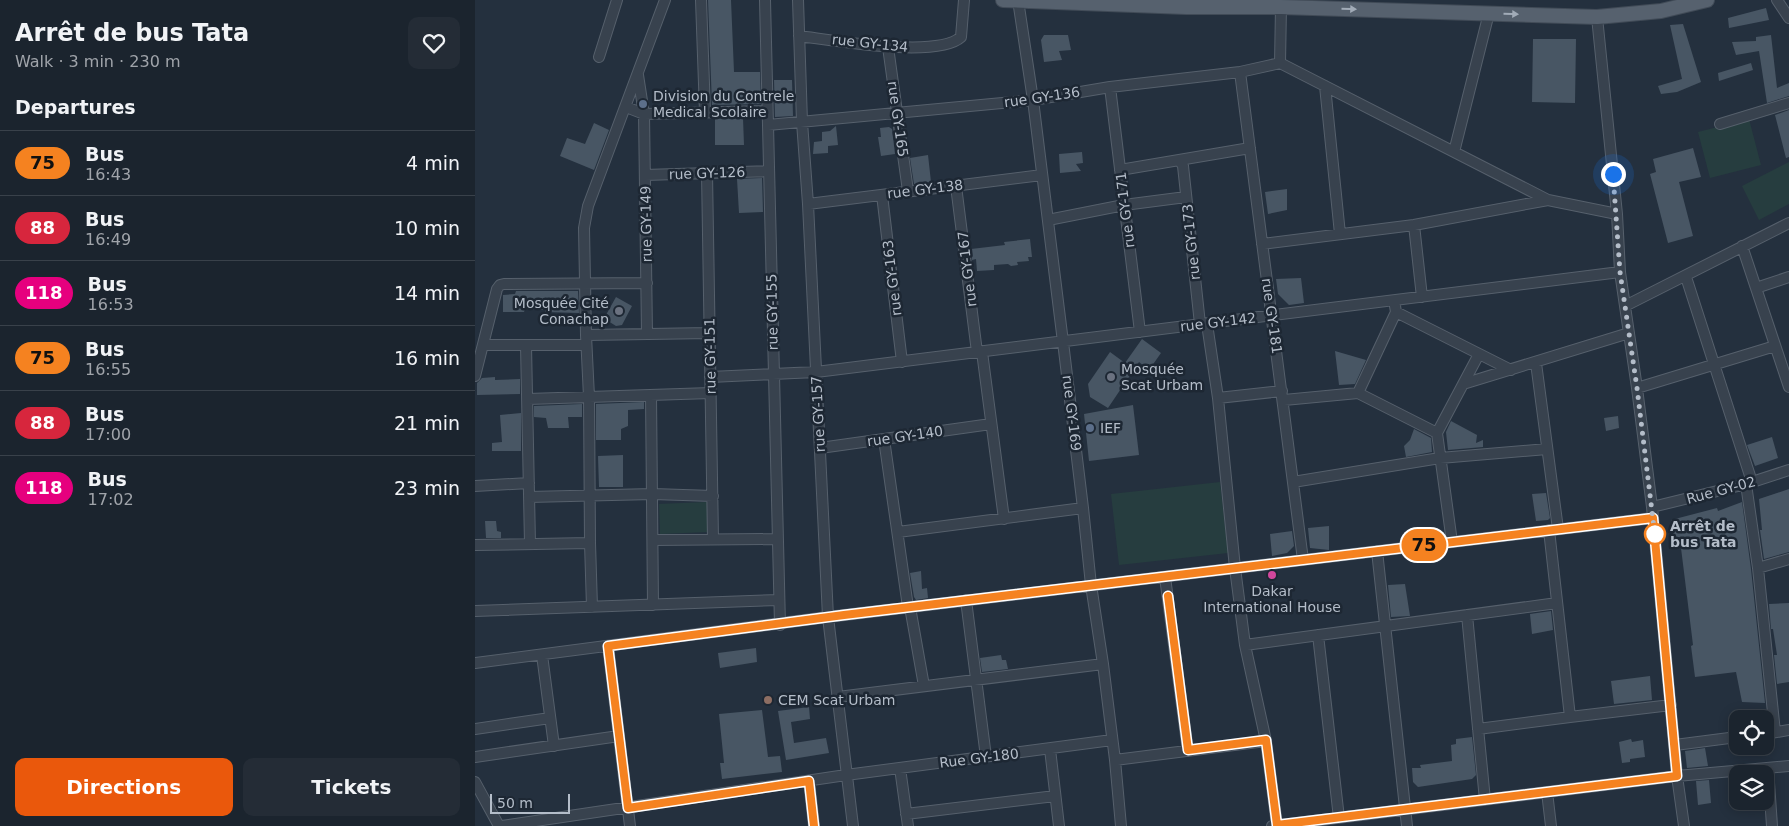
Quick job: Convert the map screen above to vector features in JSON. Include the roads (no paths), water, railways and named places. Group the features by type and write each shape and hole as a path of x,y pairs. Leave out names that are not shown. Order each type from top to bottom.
{"main road":[{"path":"1003,0 1186,8 1281,7 1597,17 1661,11 1707,0"}],"street":[{"path":"599,57 617,0"},
{"path":"592,607 584,228 588,206 665,0"},
{"path":"701,0 705,112"},
{"name":"rue GY-155","path":"765,0 780,624"},
{"name":"rue GY-157","path":"798,0 802,122 809,204 828,617 853,826"},
{"name":"rue GY-134","path":"799,36 888,47 923,48 954,42 961,37 964,0"},
{"name":"rue GY-169","path":"1018,0 1048,220 1091,585 1115,760 1121,826"},
{"path":"1777,0 1789,18"},
{"path":"1281,7 1280,63 1548,200 1617,214"},
{"path":"1455,152 1489,13"},
{"path":"1597,17 1617,214 1620,272 1653,513 1677,776 1684,826"},
{"name":"rue GY-165","path":"888,47 908,191"},
{"name":"rue GY-136","path":"767,125 1033,100 1110,87 1240,72 1280,63"},
{"name":"rue GY-181","path":"1240,72 1303,560"},
{"name":"rue GY-149","path":"638,73 644,114 647,334"},
{"path":"1325,86 1340,234"},
{"name":"rue GY-171","path":"1110,87 1139,332"},
{"path":"1720,124 1789,103"},
{"path":"626,108 644,114 767,111"},
{"path":"1120,170 1176,159 1179,161 1250,148"},
{"name":"rue GY-173","path":"1179,161 1183,166 1203,324 1218,398 1235,568 1245,645 1266,740 1277,825"},
{"name":"rue GY-126","path":"645,175 769,171"},
{"name":"rue GY-151","path":"707,173 713,540"},
{"name":"rue GY-138","path":"809,204 1042,175"},
{"name":"rue GY-167","path":"956,186 1004,518"},
{"name":"rue GY-163","path":"882,194 902,362"},
{"path":"1048,220 1124,205 1186,197"},
{"path":"1262,244 1414,225 1548,200"},
{"path":"1625,306 1789,223"},
{"path":"1414,225 1422,297"},
{"path":"1742,246 1789,387"},
{"name":"rue GY-142","path":"710,377 816,372 1620,272"},
{"path":"1686,276 1749,483 1758,568 1768,710"},
{"path":"1756,288 1789,277"},
{"path":"475,376 497,289 500,285 647,283"},
{"path":"1358,394 1396,312 1395,300"},
{"path":"1396,312 1511,370"},
{"path":"483,345 526,345 647,334 710,332"},
{"path":"1463,384 1629,333"},
{"path":"526,345 530,544"},
{"path":"1637,388 1775,346"},
{"path":"1452,542 1437,433 1479,354"},
{"path":"1536,363 1547,449 1554,530 1557,603 1570,717"},
{"path":"528,399 711,393"},
{"path":"1218,398 1358,394 1437,433"},
{"path":"651,395 653,605"},
{"name":"rue GY-140","path":"820,448 991,424"},
{"path":"884,439 909,607 924,686"},
{"path":"1293,482 1440,458 1547,449"},
{"name":"Rue GY-02","path":"475,663 909,607 1554,530 1653,513 1789,470"},
{"path":"475,486 529,483"},
{"path":"529,496 653,494 713,496"},
{"path":"897,532 1083,508"},
{"path":"653,540 778,539"},
{"path":"475,545 590,543"},
{"path":"1377,551 1407,826"},
{"path":"1758,568 1789,559"},
{"path":"1165,577 1188,750"},
{"path":"475,611 779,600"},
{"path":"967,600 986,757"},
{"path":"1245,645 1557,603"},
{"path":"1467,615 1485,800"},
{"path":"1318,635 1345,820"},
{"path":"608,646 630,826"},
{"path":"542,655 554,746"},
{"path":"838,697 1103,664"},
{"path":"1478,729 1671,705"},
{"path":"475,729 550,718"},
{"path":"1774,732 1789,730"},
{"path":"475,757 619,736"},
{"path":"1675,745 1729,738"},
{"name":"Rue GY-180","path":"501,826 847,775 1112,740"},
{"path":"1115,760 1266,740"},
{"path":"1050,749 1059,826"},
{"path":"1774,767 1789,766"},
{"path":"900,768 908,826"},
{"path":"1272,826 1345,820 1405,810 1547,792 1729,771"},
{"path":"809,781 814,826"},
{"path":"475,782 501,826"},
{"path":"1547,792 1551,826"},
{"path":"906,814 1055,796"},
{"path":"1771,810 1772,826"}],"place":[{"name":"Division du Contrele Medical Scolaire","path":"643,104"},
{"name":"Mosquée Cité Conachap","path":"619,311"},
{"name":"Mosquée Scat Urbam","path":"1111,377"},
{"name":"IEF","path":"1090,428"},
{"name":"Arrêt de bus Tata","path":"1655,534"},
{"name":"Dakar International House","path":"1272,575"},
{"name":"CEM Scat Urbam","path":"768,700"}]}
